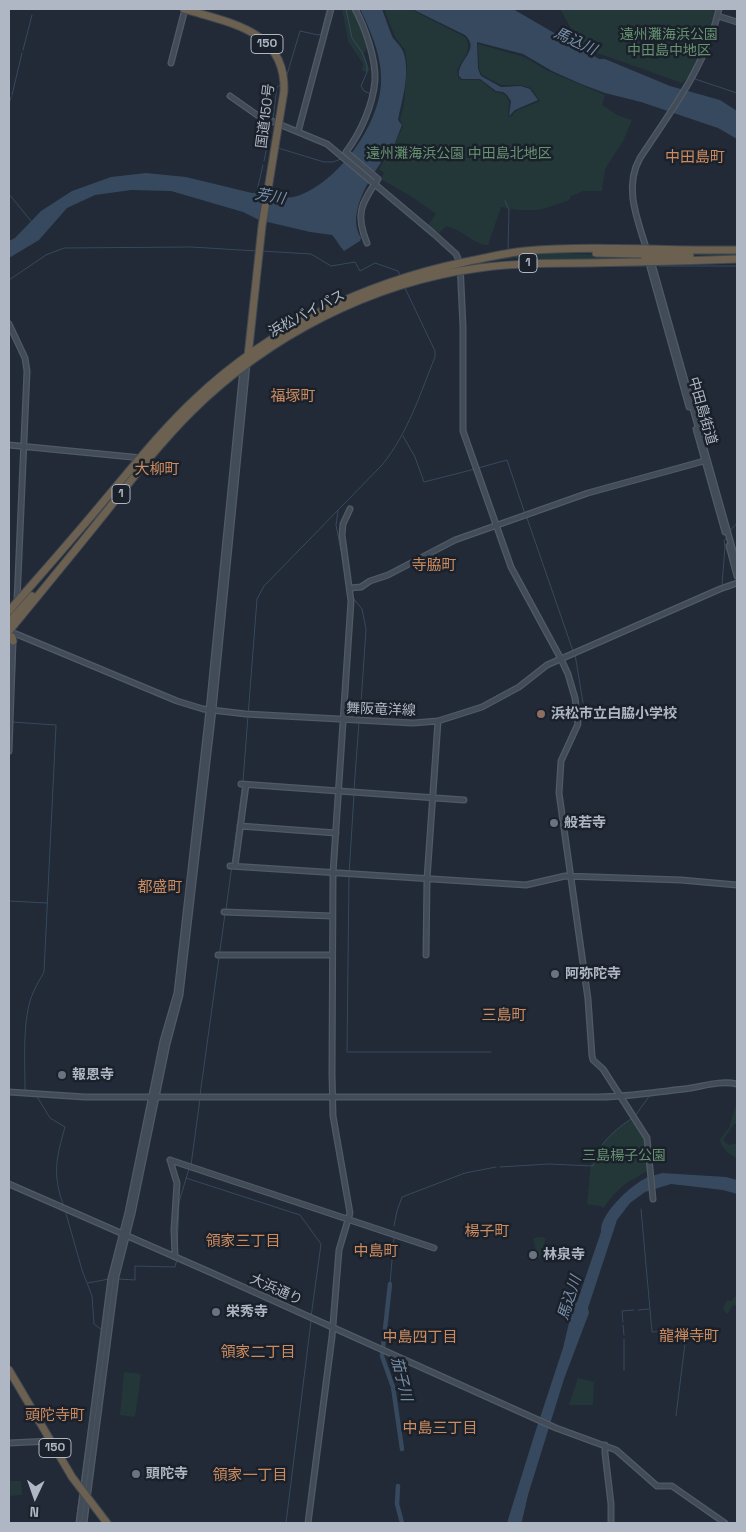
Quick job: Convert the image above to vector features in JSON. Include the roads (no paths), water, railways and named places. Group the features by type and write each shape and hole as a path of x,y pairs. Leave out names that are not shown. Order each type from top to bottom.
{"highway":[{"name":"国道150号","path":"184,9 242,27 256,34 270,47 278,60 284,84 262,226 246,361"},
{"name":"浜松バイパス","path":"9,611 166,428 194,400 294,326 324,309 357,294 460,263 509,253 561,249 648,257 737,259"},
{"name":"浜松バイパス","path":"402,282 509,264 648,257 737,250"},
{"name":"浜松バイパス","path":"11,635 48,583 168,436 246,361"},
{"name":"1","path":"9,622 32,596 48,583"},
{"name":"150","path":"9,1370 72,1477 107,1523"}],"street":[{"path":"171,63 184,9"},
{"path":"298,132 330,9"},
{"path":"355,9 366,36 375,81 360,131 346,152 378,179 365,201 360,218 361,228 367,244"},
{"name":"中田島街道","path":"719,9 705,53 638,162 632,180 632,198 737,576"},
{"path":"718,16 737,22"},
{"path":"230,96 251,112 327,144 441,240 456,254 460,263 463,337 463,431 511,567 561,658 573,688 578,717 576,730 561,761 559,793 588,999 592,1056 647,1138 653,1197"},
{"name":"中田島街道","path":"648,257 737,565"},
{"path":"9,324 26,365 17,602"},
{"path":"84,1523 111,1278 125,1235 154,1097 180,995 246,361"},
{"path":"9,445 149,459"},
{"path":"350,588 361,587 370,581 388,575 455,540 588,493 704,461"},
{"path":"308,1523 333,1328 339,1250 350,1213 333,1116 332,916 333,873 351,609 350,588 342,536 343,524 350,509"},
{"name":"舞阪竜洋線","path":"11,635 177,701 211,710 344,720 406,723 438,721 471,712 498,700 561,658 737,583"},
{"path":"9,751 11,635"},
{"path":"426,955 427,879 438,721"},
{"path":"464,800 243,784 240,826 232,866 526,886 565,876 681,880 737,885"},
{"path":"240,826 336,833"},
{"path":"224,912 332,916"},
{"path":"218,955 332,955"},
{"path":"9,1092 79,1096 154,1097 620,1097 725,1082 737,1084"},
{"path":"175,1257 174,1229 177,1183 170,1160 434,1248"},
{"name":"大浜通り","path":"9,1184 533,1418 573,1435 605,1445"},
{"path":"9,1443 51,1441"},
{"path":"611,1523 605,1445 617,1450 657,1486 673,1486 726,1523"},
{"path":"79,1523 86,1494"}],"water":[{"name":"芳川","path":"360,9 382,9 393,38 403,52 406,70 405,87 398,120 402,125 391,153 387,154 374,172 358,206 356,217 360,241 344,251 332,235 259,220 243,212 171,191 131,190 95,195 67,208 39,240 9,258 9,241 15,238 41,211 72,191 111,177 146,173 186,177 252,193 286,198 297,196 327,179 354,150 365,133 379,98 381,82 380,63 372,35"},
{"path":"412,9 513,9 599,59 605,59 670,86 720,100 737,111 737,139 718,128 581,84 552,71 523,54 477,42 478,69 481,76 501,87 521,86 530,89 538,100 515,110 509,116 511,101 507,95 496,91 480,79 462,79 459,76 459,70 471,45 465,35"},
{"path":"662,1173 726,1177 737,1180 737,1194 723,1190 671,1184 645,1192 630,1203 617,1220 588,1308 589,1313 564,1379 528,1495 522,1521 520,1523 507,1523 563,1348 573,1306 577,1302 605,1218 616,1202 631,1188 646,1178"}],"waterway":[{"path":"286,78 300,31 321,34 327,9"},
{"path":"346,9 352,38 362,52 367,65 367,72 361,86 364,91 371,94"},
{"path":"23,50 32,15"},
{"path":"705,44 714,18"},
{"path":"689,76 703,48"},
{"path":"12,95 22,53"},
{"path":"695,79 737,93"},
{"path":"273,119 277,87 280,85"},
{"path":"9,105 11,97"},
{"path":"264,161 272,123"},
{"path":"278,148 324,162 333,162 341,159"},
{"name":"芳川","path":"256,195 263,165"},
{"path":"9,194 31,221"},
{"path":"505,201 509,210 508,249"},
{"path":"9,280 46,255 64,248 191,247 257,251"},
{"path":"261,251 311,254 331,266 355,262 360,271 375,263 398,271 401,277"},
{"path":"598,266 644,266"},
{"path":"659,266 737,266"},
{"path":"226,910 243,781 257,599 264,586 382,465 406,427 435,357 435,351 405,288"},
{"path":"403,436 415,457 424,482 475,469"},
{"path":"478,468 507,460 525,514"},
{"path":"338,511 336,525 343,561"},
{"path":"527,518 573,651"},
{"path":"730,531 737,523"},
{"path":"722,585 724,541 727,537"},
{"path":"353,598 362,609 366,629 360,718"},
{"path":"14,686 16,642"},
{"path":"575,654 583,703"},
{"path":"12,722 56,725 44,972 29,1003 26,1027 25,1090 34,1092"},
{"path":"354,790 359,722"},
{"path":"354,794 349,875 347,1052 491,1052"},
{"path":"9,901 47,903"},
{"path":"200,1095 225,914"},
{"path":"36,1095 50,1118 65,1127 59,1148 57,1167 58,1185 64,1207"},
{"path":"635,1116 650,1095"},
{"path":"191,1165 200,1099"},
{"path":"500,1167 549,1164 593,1166 603,1144 613,1133 632,1118"},
{"path":"394,1226 402,1197 465,1173 496,1167"},
{"path":"177,1255 179,1202 189,1169"},
{"path":"186,1178 300,1215 321,1244 311,1317"},
{"path":"641,1209 652,1332 684,1330 685,1343 676,1416"},
{"path":"65,1210 82,1270 92,1296 94,1324 102,1330 81,1484"},
{"path":"390,1284 394,1237"},
{"path":"118,1279 135,1280 135,1266 175,1267 177,1259"},
{"path":"88,1283 109,1279"},
{"name":"茄子川","path":"390,1284 382,1356 393,1387 402,1449"},
{"path":"638,1310 649,1309"},
{"path":"623,1322 622,1311 634,1310"},
{"path":"286,1523 311,1321"},
{"path":"623,1325 624,1335"},
{"path":"624,1339 624,1370"},
{"name":"茄子川","path":"398,1486 397,1504 402,1523"},
{"path":"76,1523 80,1493"}],"place":[{"name":"浜松市立白脇小学校","path":"541,714"},
{"name":"般若寺","path":"554,823"},
{"name":"阿弥陀寺","path":"555,974"},
{"name":"報恩寺","path":"62,1075"},
{"name":"林泉寺","path":"533,1255"},
{"name":"栄秀寺","path":"216,1312"},
{"name":"頭陀寺","path":"136,1474"}],"district":[{"name":"中田島町","path":"695,158"},
{"name":"福塚町","path":"293,397"},
{"name":"大柳町","path":"157,470"},
{"name":"寺脇町","path":"434,566"},
{"name":"都盛町","path":"160,888"},
{"name":"三島町","path":"504,1016"},
{"name":"楊子町","path":"487,1232"},
{"name":"領家三丁目","path":"243,1242"},
{"name":"中島町","path":"376,1252"},
{"name":"龍禅寺町","path":"689,1337"},
{"name":"中島四丁目","path":"420,1338"},
{"name":"領家二丁目","path":"258,1353"},
{"name":"頭陀寺町","path":"55,1416"},
{"name":"中島三丁目","path":"440,1429"},
{"name":"領家一丁目","path":"250,1476"}],"park label":[{"name":"遠州灘海浜公園 中田島中地区","path":"669,43"},
{"name":"遠州灘海浜公園 中田島北地区","path":"459,154"},
{"name":"三島楊子公園","path":"624,1156"}],"water label":[{"name":"馬込川","path":"575,42"},
{"name":"馬込川","path":"570,1298"}]}
